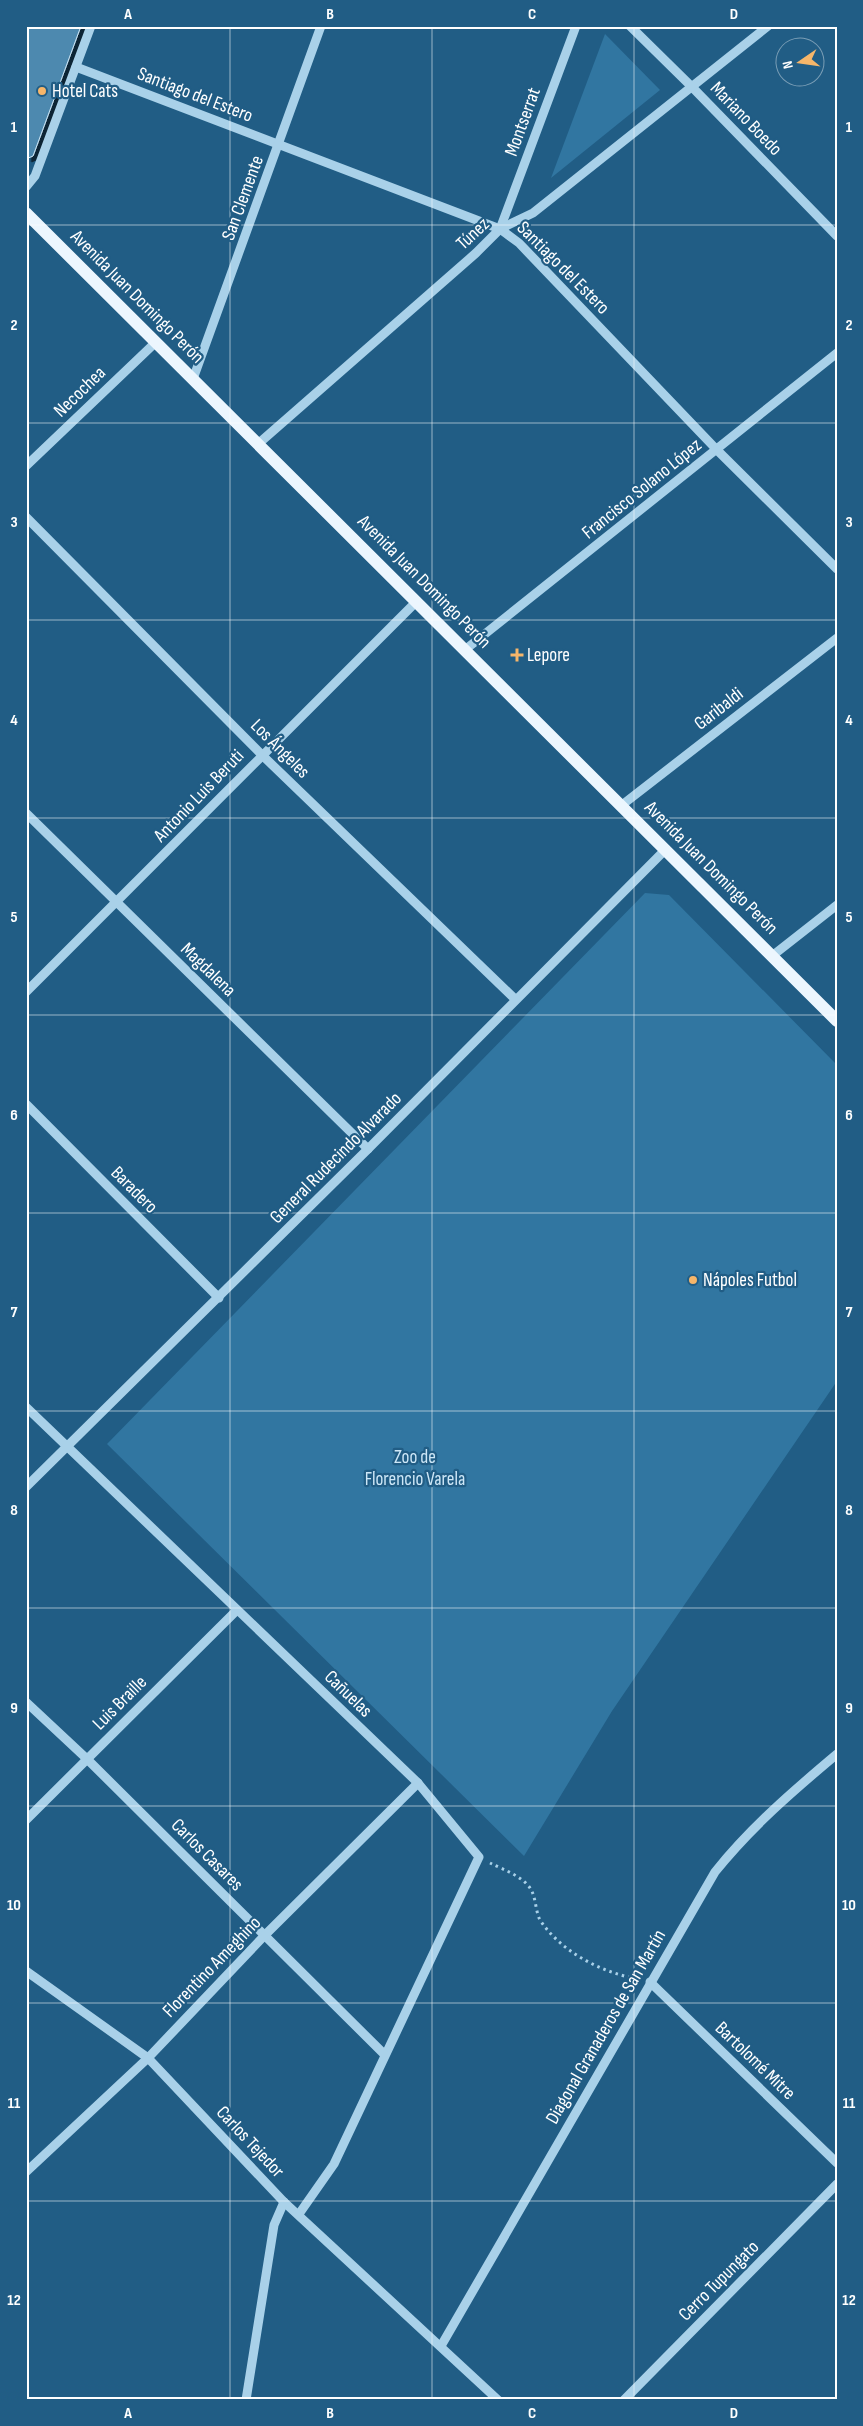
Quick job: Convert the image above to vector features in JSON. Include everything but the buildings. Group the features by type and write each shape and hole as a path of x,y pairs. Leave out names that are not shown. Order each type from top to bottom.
{"main road":[{"name":"Avenida Juan Domingo Perón","path":"26,213 837,1021"}],"street":[{"path":"26,187 35,176 91,26"},
{"name":"San Clemente","path":"194,380 321,26"},
{"name":"Montserrat","path":"500,229 576,26"},
{"name":"Mariano Boedo","path":"630,26 837,236"},
{"name":"Túnez","path":"258,444 476,253 500,229 533,214 693,88 768,26"},
{"name":"Santiago del Estero","path":"76,67 500,229 519,243 717,450 837,569"},
{"name":"Necochea","path":"26,466 156,342"},
{"name":"Francisco Solano López","path":"466,650 837,353"},
{"name":"Los Ángeles","path":"26,517 262,755 515,1000"},
{"name":"Antonio Luis Beruti","path":"26,992 117,904 262,755 417,601"},
{"name":"Garibaldi","path":"622,806 837,638"},
{"name":"Magdalena","path":"26,813 368,1149"},
{"name":"General Rudecindo Alvarado","path":"26,1487 368,1149 666,849"},
{"path":"772,956 837,905"},
{"name":"Baradero","path":"26,1104 218,1298"},
{"name":"Cañuelas","path":"26,1407 418,1783 479,1857"},
{"name":"Luis Braille","path":"26,1820 237,1610"},
{"name":"Carlos Casares","path":"26,1702 87,1759 384,2054"},
{"name":"Diagonal Granaderos de San Martín","path":"441,2346 715,1872 738,1843 781,1800 837,1754"},
{"name":"Florentino Ameghino","path":"26,2172 148,2058 265,1935 418,1783"},
{"path":"299,2214 334,2164 384,2054 479,1857"},
{"name":"Carlos Tejedor","path":"26,1972 148,2058 284,2202 498,2400"},
{"name":"Bartolomé Mitre","path":"650,1982 837,2163"},
{"name":"Cerro Tupungato","path":"624,2400 837,2184"},
{"path":"246,2400 274,2225 284,2202"}],"path":[{"path":"479,1857 522,1879 533,1892 539,1918 549,1932 582,1958 618,1976 650,1982"}],"green space":[{"path":"605,34 660,90 551,178"},
{"name":"Zoo de Florencio Varela","path":"645,893 669,895 837,1065 837,1381 612,1711 524,1856 107,1444"}],"place":[{"name":"Hotel Cats","path":"42,91"},
{"name":"Lepore","path":"517,655"},
{"name":"Nápoles Futbol","path":"693,1280"}]}
